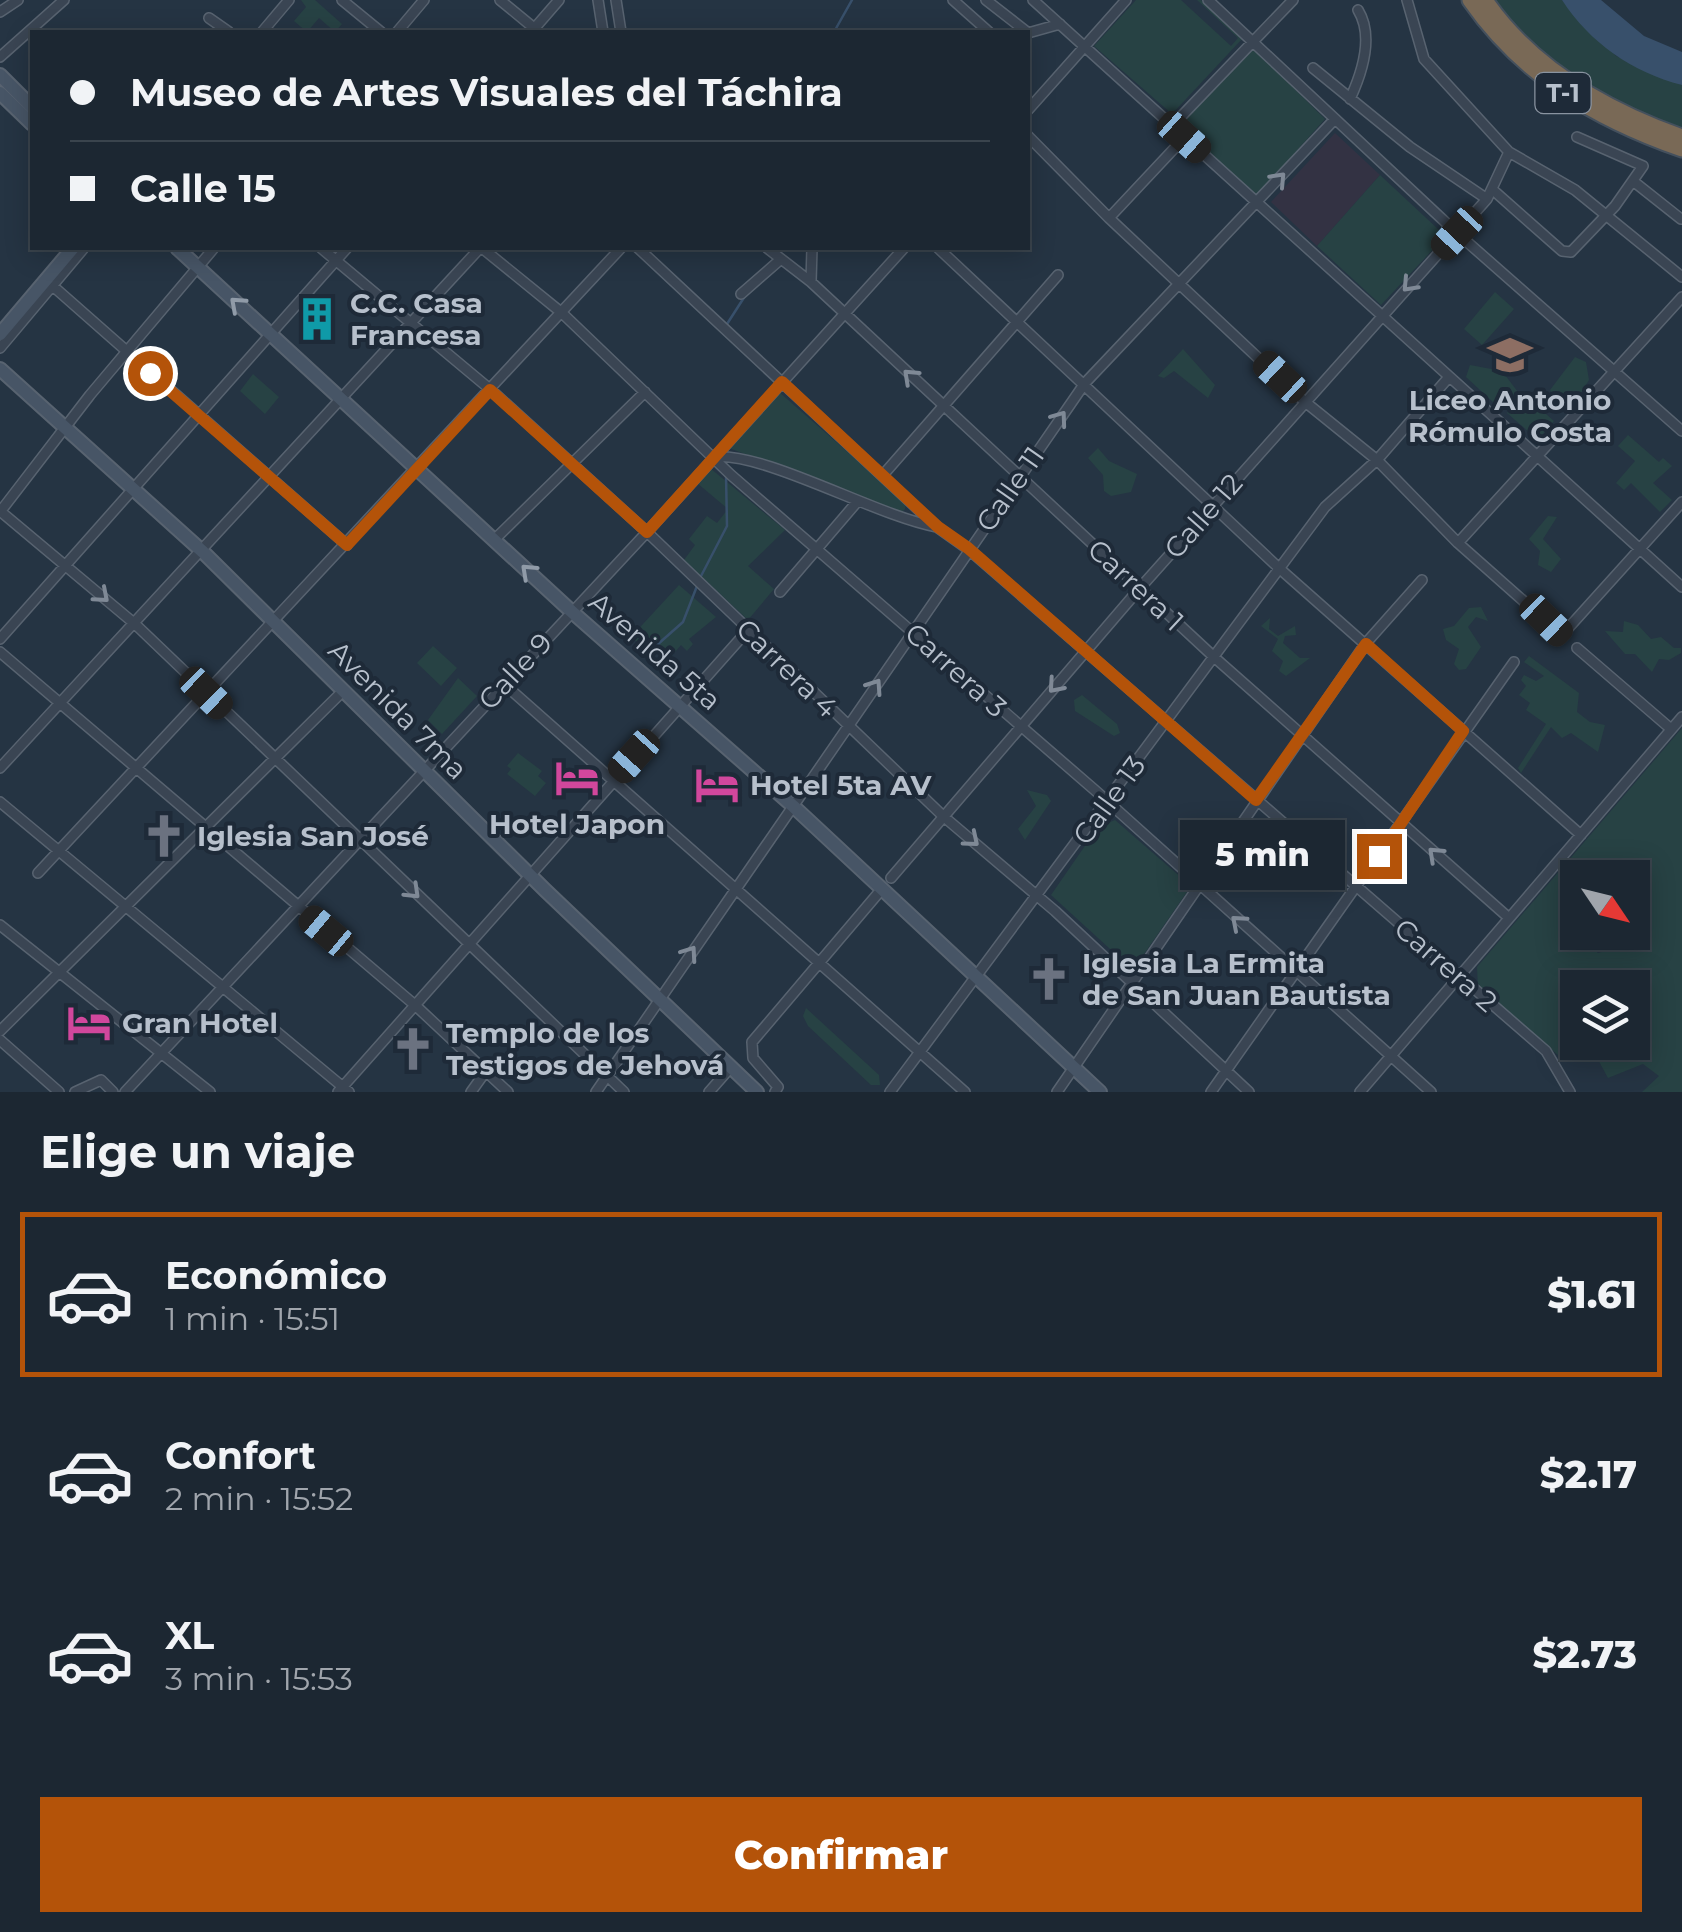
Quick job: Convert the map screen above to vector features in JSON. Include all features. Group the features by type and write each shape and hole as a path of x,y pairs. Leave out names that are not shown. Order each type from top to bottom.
{"highway":[{"name":"T-1","path":"1470,0 1520,58 1570,98 1624,128 1682,150"},
{"name":"T-1","path":"1485,0 1508,29 1577,88 1628,117 1682,137"}],"street":[{"path":"0,12 18,0"},
{"path":"30,30 64,0"},
{"path":"264,30 290,0"},
{"path":"342,0 379,30"},
{"path":"398,30 424,0"},
{"path":"500,0 533,30 559,0"},
{"path":"598,0 603,30"},
{"path":"616,0 621,30"},
{"path":"952,0 986,30"},
{"path":"986,0 1023,30"},
{"path":"1033,0 1682,587"},
{"path":"1030,108 1126,0"},
{"path":"1208,0 1457,233 1682,431"},
{"path":"1172,126 1293,0"},
{"path":"1406,0 1424,59 1509,152 1607,214 1682,276"},
{"path":"1350,98 1364,58 1364,28 1358,10"},
{"path":"209,18 226,30"},
{"path":"1030,32 1060,24"},
{"path":"0,57 30,30"},
{"path":"1313,68 1567,252 1607,214 1643,166 1578,137"},
{"path":"0,75 30,105"},
{"path":"0,93 30,122"},
{"name":"Calle 11","path":"596,1092 968,548 1086,383 1334,120"},
{"path":"1109,218 1184,137"},
{"path":"1030,138 1109,218 1304,400 1377,460 1458,543 1562,635 1682,502"},
{"name":"Calle 12","path":"891,878 1304,400 1457,233 1490,194 1509,152"},
{"path":"1633,181 1681,219"},
{"path":"0,348 72,250"},
{"path":"0,334 82,250"},
{"name":"Avenida 5ta","path":"179,250 571,611 793,806 1100,1092"},
{"path":"212,250 67,424 0,512 135,624 624,1092"},
{"name":"Carrera 4","path":"324,250 490,390 647,532 943,816 1039,896 1249,1092"},
{"path":"0,639 345,250"},
{"path":"0,768 479,250"},
{"name":"Carrera 3","path":"483,250 562,313 714,457 1431,1092"},
{"path":"38,873 418,470 618,250"},
{"name":"Carrera 2","path":"640,250 938,527 968,548 1546,1051 1570,1092"},
{"name":"Carrera 1","path":"770,250 844,313 1214,657 1509,918"},
{"path":"810,282 812,250"},
{"name":"Calle 9","path":"125,1092 647,532 902,250"},
{"path":"940,250 1280,569 1581,835"},
{"path":"741,294 781,259"},
{"path":"882,475 1058,275"},
{"path":"49,283 347,545"},
{"path":"1458,543 1682,297"},
{"name":"Avenida 7ma","path":"0,369 136,488 530,876 757,1092"},
{"name":"Calle 13","path":"890,1092 1325,507 1377,460 1450,377"},
{"path":"494,540 645,392"},
{"path":"714,457 744,460 906,521 938,527"},
{"path":"780,592 856,502"},
{"path":"906,521 913,516 914,504"},
{"path":"1057,1092 1366,644 1422,580"},
{"path":"0,802 343,1090 748,630"},
{"path":"1576,648 1671,730"},
{"path":"0,652 416,1006 508,1092"},
{"path":"1211,1092 1514,662"},
{"path":"503,684 964,1092"},
{"path":"0,1031 342,692"},
{"path":"1360,1092 1682,717"},
{"path":"778,1090 753,1058 752,1042 881,890"},
{"path":"0,924 210,1092"},
{"path":"0,1040 59,1092"},
{"path":"709,1092 731,1067"},
{"path":"470,1092 486,1071"},
{"path":"75,1092 101,1080 113,1092"}],"shaded area":[{"path":"1562,0 1601,0 1644,36 1682,52 1682,85 1646,72 1614,54 1586,30"},
{"path":"1335,133 1380,175 1317,246 1271,202"}],"green space":[{"path":"301,0 315,0 342,24 333,30 319,18 305,30 294,21 306,7"},
{"path":"1136,0 1181,0 1231,46 1238,38 1197,0 1201,0 1242,39 1172,114 1094,46"},
{"path":"1485,0 1562,0 1616,56 1682,85 1682,137 1577,88"},
{"path":"1254,49 1325,119 1256,196 1181,125"},
{"path":"1380,175 1439,230 1439,243 1381,305 1317,246"},
{"path":"1495,292 1514,309 1482,345 1464,329"},
{"path":"1183,349 1215,385 1208,398 1174,371 1164,378 1158,376"},
{"path":"1575,357 1586,362 1589,380 1579,396 1568,402 1554,397 1550,390"},
{"path":"1470,365 1502,371 1518,392 1505,406 1494,403 1466,377"},
{"path":"253,374 279,397 265,414 240,391"},
{"path":"779,392 906,503 905,509 901,513 729,448"},
{"path":"1523,394 1554,421 1538,440 1507,413"},
{"path":"1628,435 1659,462 1663,458 1672,466 1653,483 1672,500 1660,512 1631,483 1624,490 1616,483 1635,461 1618,446"},
{"path":"1098,448 1109,461 1137,474 1131,492 1111,496 1104,491 1103,475 1088,458"},
{"path":"710,468 785,530 748,566 774,589 748,620 684,560 695,545 689,539 707,516 717,523 728,509 697,483"},
{"path":"1548,516 1557,517 1543,539 1561,559 1551,572 1538,565 1540,551 1529,539"},
{"path":"679,585 716,617 689,639 693,644 687,651 681,645 669,659 655,646 649,652 631,637"},
{"path":"1481,607 1488,621 1476,617 1468,627 1481,647 1466,669 1459,670 1454,664 1459,649 1446,640 1443,629 1454,626 1469,608"},
{"path":"1270,618 1269,629 1278,636 1295,626 1296,635 1285,636 1283,643 1300,658 1310,658 1286,676 1279,671 1283,661 1272,651 1278,639 1261,626"},
{"path":"1624,621 1638,625 1651,639 1661,637 1674,648 1681,648 1681,653 1669,660 1659,659 1652,672 1635,654 1625,654 1605,631 1623,632"},
{"path":"433,646 457,668 441,686 417,663"},
{"path":"1529,656 1579,693 1577,712 1590,722 1605,725 1598,752 1571,733 1562,738 1551,727 1521,773 1518,768 1546,724 1526,710 1530,703 1519,695 1526,686 1521,680 1524,675 1536,681 1544,676 1524,662"},
{"path":"458,678 477,696 442,734 428,720"},
{"path":"1082,695 1117,724 1120,733 1114,736 1075,711 1074,700"},
{"path":"1682,728 1682,1092 1642,1092 1659,1076 1643,1064 1608,1078 1598,1060 1650,1060 1650,970 1560,970 1560,1057 1478,988 1477,967 1560,870 1560,950 1650,950 1650,860 1569,860"},
{"path":"518,753 542,771 538,776 546,783 535,796 507,774 511,769 507,766"},
{"path":"1027,790 1047,795 1051,801 1025,840 1018,829 1036,806"},
{"path":"1115,820 1191,886 1133,970 1051,895 1098,827"},
{"path":"806,1008 879,1075 880,1085 871,1085 808,1026 803,1016"}],"waterway":[{"path":"835,30 852,0"},
{"path":"727,324 745,296"},
{"path":"700,578 727,526 726,475"},
{"path":"657,645 683,622 697,586"}],"place":[{"name":"C.C. Casa Francesa","path":"317,319"},
{"name":"Liceo Antonio Rómulo Costa","path":"1510,355"},
{"name":"Hotel Japon","path":"577,778"},
{"name":"Hotel 5ta AV","path":"717,785"},
{"name":"Iglesia San José","path":"164,836"},
{"name":"Iglesia La Ermita de San Juan Bautista","path":"1049,979"},
{"name":"Gran Hotel","path":"89,1023"},
{"name":"Templo de los Testigos de Jehová","path":"413,1049"}],"route":[{"path":"150,373 347,545 490,390 647,532 782,382 938,527 968,548 1256,800 1366,644 1463,731 1379,856"}]}
